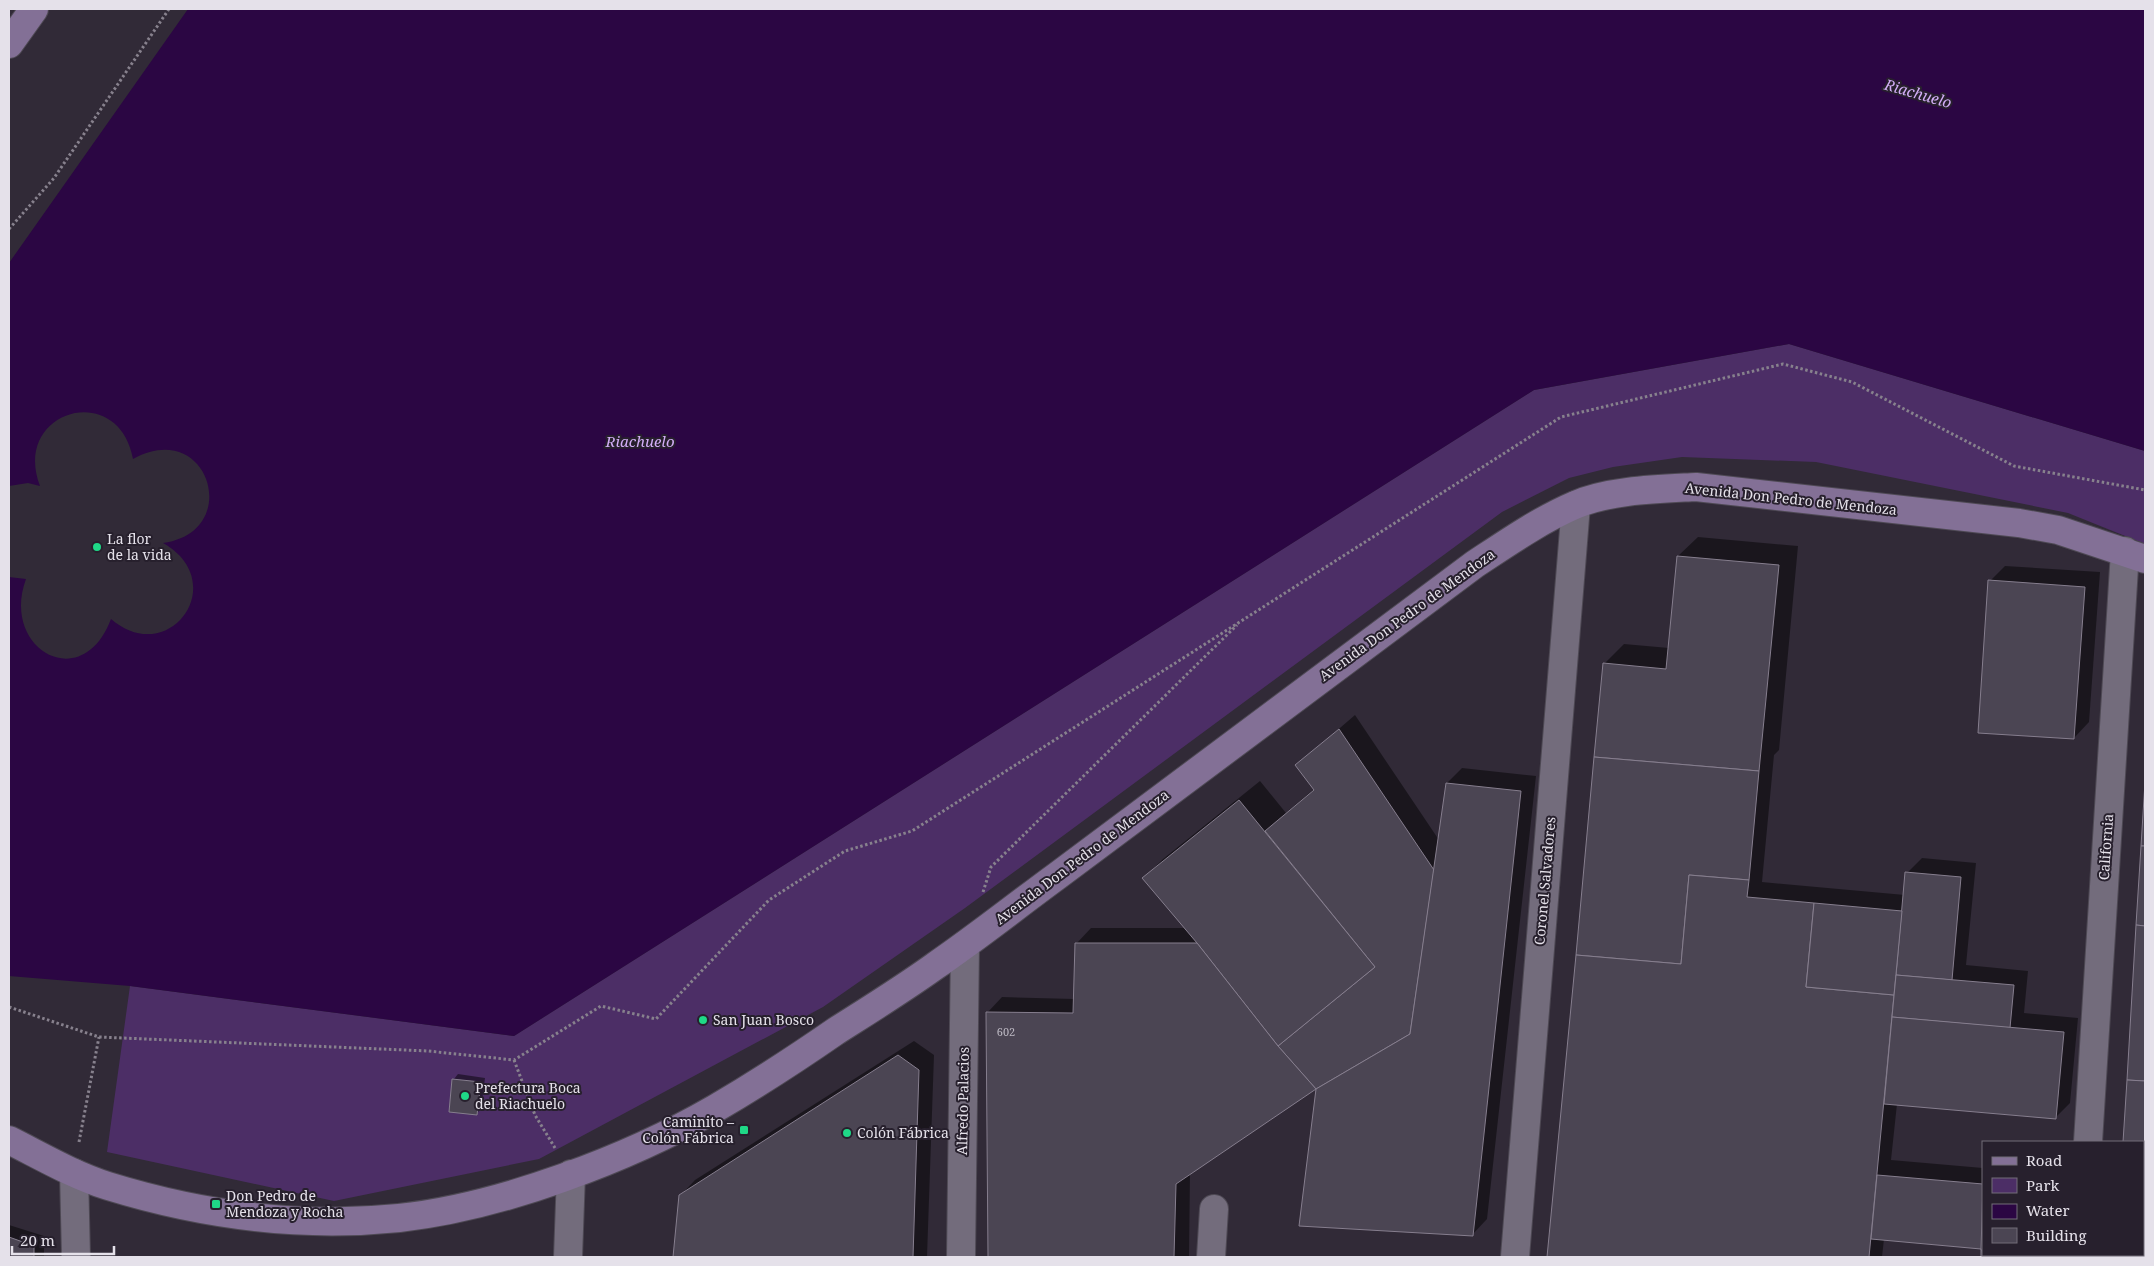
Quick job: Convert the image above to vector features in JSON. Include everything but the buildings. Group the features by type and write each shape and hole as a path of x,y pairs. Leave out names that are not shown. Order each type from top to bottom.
{"main road":[{"path":"9,44 34,9"},
{"name":"Avenida Don Pedro de Mendoza","path":"9,1140 74,1173 106,1185 192,1209 279,1220 399,1218 452,1209 508,1195 571,1174 659,1138 713,1110 927,972 1475,564 1511,541 1576,505 1647,489 1696,487 2019,523 2058,530 2135,555"}],"street":[{"name":"Coronel Salvadores","path":"1514,1257 1576,505"},
{"name":"California","path":"2088,1141 2135,555"},
{"name":"Alfredo Palacios","path":"960,1257 965,945"},
{"path":"74,1173 76,1257"},
{"path":"568,1257 571,1174"},
{"path":"1211,1257 1214,1209"}],"path":[{"path":"9,229 54,178 169,9"},
{"path":"9,1008 99,1037 428,1051 514,1060 601,1006 656,1019 769,900 845,851 912,831 1561,416 1783,364 1852,382 2014,466 2145,490"},
{"path":"982,893 991,867 1243,619"},
{"path":"82,1130 99,1037"},
{"path":"514,1060 535,1115 571,1174"}],"green space":[{"path":"1789,344 2145,451 2145,544 2068,513 1816,462 1682,457 1613,467 1569,478 1502,512 965,908 823,1007 539,1159 334,1201 107,1152 130,986 514,1036 1534,390"}],"water":[{"name":"Riachuelo","path":"188,9 2145,9 2145,451 1789,344 1534,390 514,1036 130,986 9,976 9,577 26,579 21,604 24,626 34,643 48,654 65,659 82,655 98,642 111,619 133,632 153,634 171,627 185,614 192,597 192,578 183,560 163,543 188,535 203,519 209,501 207,481 197,464 181,453 159,450 133,459 124,434 108,419 89,413 70,414 53,423 40,439 35,460 40,486 28,483 9,486 9,263"}],"place":[{"name":"La flor de la vida","path":"97,547"},
{"name":"San Juan Bosco","path":"703,1020"},
{"name":"Prefectura Boca del Riachuelo","path":"465,1096"},
{"name":"Caminito – Colón Fábrica","path":"744,1130"},
{"name":"Colón Fábrica","path":"847,1133"},
{"name":"Don Pedro de Mendoza y Rocha","path":"216,1204"}]}
